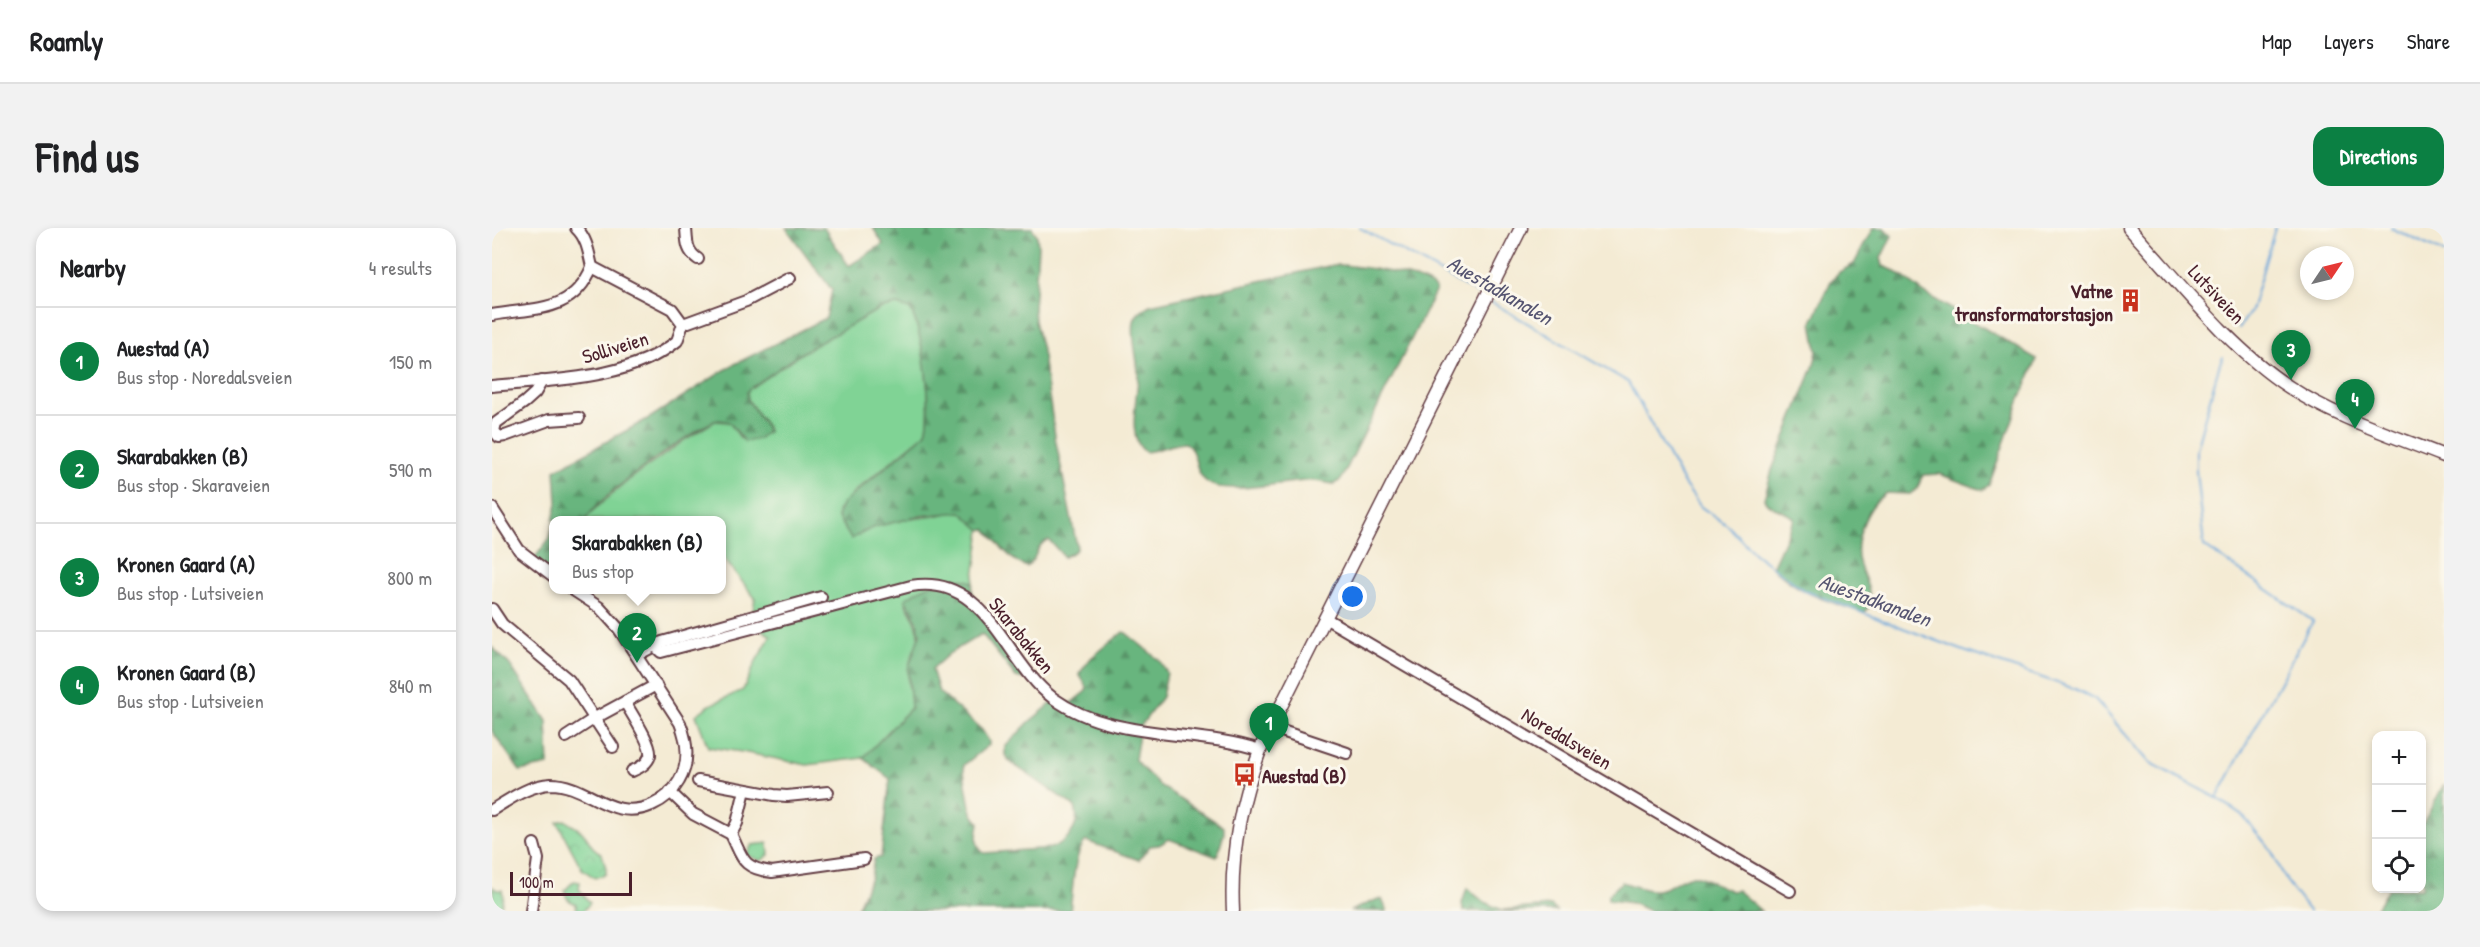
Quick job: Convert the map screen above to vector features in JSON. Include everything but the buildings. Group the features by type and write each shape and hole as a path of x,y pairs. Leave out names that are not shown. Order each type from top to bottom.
{"main road":[{"path":"1233,911 1234,861 1238,833 1248,787 1260,750 1521,228"},
{"name":"Lutsiveien","path":"2129,228 2224,331 2276,378 2326,408 2444,456"}],"street":[{"path":"492,315 543,307 569,299 582,288 592,267 582,233 576,228"},
{"path":"686,228 690,254 698,259"},
{"name":"Solliveien","path":"492,386 595,375 635,363 669,348 677,341 683,324 672,309 592,267"},
{"path":"683,324 746,301 790,278"},
{"path":"542,381 530,398 496,423 494,431 499,436 549,420 579,418"},
{"path":"492,508 519,550 549,573"},
{"name":"Skarabakken","path":"654,645 657,651 661,652 911,586 936,585 961,594 978,607 1029,675 1051,696 1070,709 1087,717 1120,726 1227,741 1260,750"},
{"path":"492,810 521,792 542,785 561,785 608,806 630,810 656,803 670,792 683,772 686,743 680,723 637,655 609,618 578,594"},
{"path":"637,655 654,645 821,597"},
{"path":"494,613 569,680 613,747"},
{"name":"Noredalsveien","path":"1325,618 1790,891"},
{"path":"566,737 595,718 656,685"},
{"path":"625,702 649,746 650,755 646,762 632,771"},
{"path":"1270,727 1347,753"},
{"path":"698,781 787,796 828,792"},
{"path":"731,834 737,823 745,790"},
{"path":"670,792 693,814 731,834 748,866 772,872 864,859"},
{"path":"531,911 538,859 534,844"}],"green space":[{"path":"786,228 824,228 849,266 883,244 873,228 1032,228 1037,235 1038,247 1035,321 1077,547 1075,551 1064,557 1049,540 1041,545 1027,567 1009,556 986,529 981,530 961,512 921,516 874,527 851,539 837,516 843,503 925,434 928,424 928,391 919,333 910,309 897,305 881,308 803,352 749,389 748,400 768,431 758,439 745,442 729,422 715,421 645,466 607,497 589,516 554,516 557,503 555,470 651,417 731,366 826,318 832,290"},
{"path":"1873,228 1884,228 1892,236 1881,258 1883,266 1895,271 1926,294 2037,359 1989,485 1982,490 1939,474 1923,475 1917,489 1910,494 1886,493 1872,507 1862,526 1858,547 1860,566 1870,597 1869,608 1864,613 1803,590 1772,567 1794,519 1771,506 1764,499 1772,470 1814,365 1817,351 1812,322 1831,281 1839,272 1854,264"},
{"path":"1333,265 1356,266 1405,275 1430,285 1436,290 1341,480 1334,484 1309,481 1228,488 1216,486 1203,479 1193,452 1186,443 1145,452 1139,445 1134,426 1138,372 1133,327 1135,318 1140,312 1150,305"},
{"path":"897,305 910,309 923,351 928,391 928,424 925,434 855,491 838,511 855,537 874,527 894,522 951,512 963,513 981,530 973,583 955,579 947,581 930,588 906,604 918,628 917,643 909,667 911,708 863,758 807,765 708,747 696,715 710,705 743,690 756,661 771,636 751,623 755,598 726,561 726,516 588,516 629,480 715,421 729,422 741,439 757,439 768,432 767,427 748,400 749,389 817,343 881,308"},
{"path":"549,539 549,569 533,560"},
{"path":"946,578 967,580 973,583 974,597 1028,675 1023,679 1016,677 982,634 950,653 932,669 939,692 982,730 989,741 989,745 964,765 970,806 979,822 977,839 981,850 984,853 1051,848 1072,832 1076,821 1075,807 1010,762 1005,755 1005,747 1029,722 1057,699 1071,703 1086,691 1087,687 1079,674 1091,658 1123,632 1159,660 1167,673 1162,697 1140,727 1135,760 1159,785 1224,827 1217,857 1169,839 1159,845 1150,846 1139,860 1086,841 1078,854 1070,911 856,911 871,877 874,859 881,857 890,779 863,758 911,708 908,669 920,634 917,621 905,599"},
{"path":"492,647 510,665 547,721 549,765 520,771 492,731"},
{"path":"2444,784 2444,901 2439,911 2374,911 2385,893 2426,893 2426,818"},
{"path":"565,820 582,832 592,846 602,854 606,874 595,878 582,869 557,822"},
{"path":"768,843 769,855 761,861 746,855 752,845"},
{"path":"1690,876 1699,876 1731,891 1737,890 1761,911 1650,911 1632,903 1608,900 1608,895 1622,882 1644,889 1660,890"},
{"path":"574,881 580,882 579,889 590,903 583,911 577,911 576,904 566,896 565,890"},
{"path":"493,887 502,890 503,896 501,908 496,911 492,907"},
{"path":"1467,888 1484,902 1502,910 1551,906 1557,911 1463,911 1462,903"},
{"path":"1382,899 1387,911 1350,911"}],"waterway":[{"name":"Auestadkanalen","path":"1360,228 1481,295"},
{"path":"2239,328 2251,311 2275,228"},
{"path":"2391,228 2444,253"},
{"name":"Auestadkanalen","path":"1488,300 1628,382 1684,484 1701,507 1727,525 1755,554 1805,591 1964,651 2075,689 2095,699 2149,762 2217,798 2242,815 2271,850 2288,884 2309,911"},
{"path":"2217,798 2313,621 2204,546 2196,471 2196,449 2223,357"}],"place":[{"name":"Vatne transformatorstasjon","path":"2131,301"},
{"name":"Kronen Gaard (A)","path":"2291,380"},
{"name":"Kronen Gaard (B)","path":"2355,429"},
{"name":"Skarabakken (B)","path":"637,663"},
{"name":"Auestad (A)","path":"1269,753"},
{"name":"Auestad (B)","path":"1244,775"}]}
